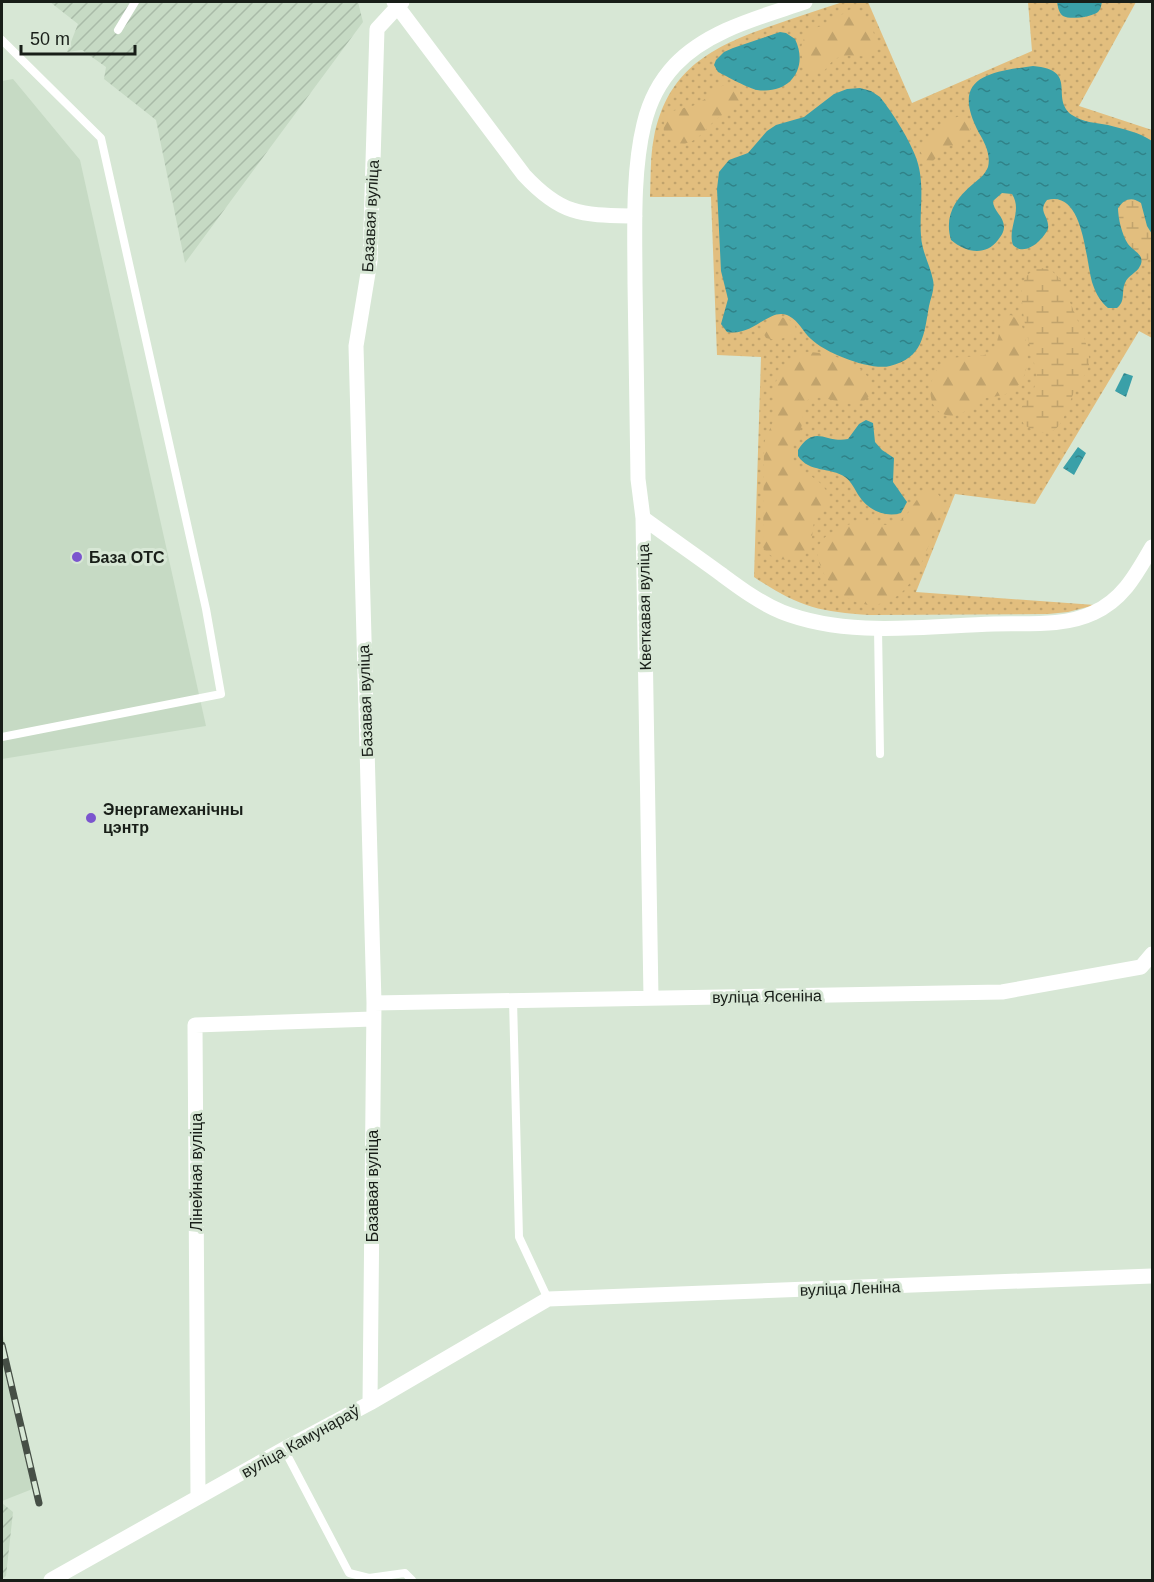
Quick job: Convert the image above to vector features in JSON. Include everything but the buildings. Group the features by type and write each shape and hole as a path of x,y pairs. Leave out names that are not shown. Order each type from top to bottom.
{"street":[{"name":"Кветкавая вуліца","path":"651,998 643,518 638,479 634,216 644,125 650,104 661,84 674,66 690,52 726,31 805,2"},
{"path":"398,3 524,175 538,189 554,202 588,215 634,216"},
{"name":"Базавая вуліца","path":"370,1403 374,1003 356,346 369,261 377,29 398,3"},
{"path":"643,518 742,589 782,612 831,624 878,628 1052,622 1091,614 1108,606 1122,593 1152,547"},
{"name":"вуліца Ясеніна","path":"374,1003 1002,992 1141,967 1152,954"},
{"name":"Лінейная вуліца","path":"198,1497 195,1025 373,1019"},
{"name":"вуліца Леніна","path":"548,1299 1152,1276"},
{"name":"вуліца Камунараў","path":"51,1581 370,1403 548,1299"}],"lane":[{"path":"118,30 135,2"},
{"path":"2,40 101,138 206,609 221,694 2,737"},
{"path":"878,628 880,754"},
{"path":"513,1000 519,1237 548,1299"},
{"path":"284,1449 349,1573 369,1578 405,1573 412,1581"}],"shaded area":[{"path":"50,2 358,2 363,22 185,263 156,120 104,79 106,67 82,50 67,52 78,24"},
{"name":"База ОТС","path":"13,79 80,160 206,726 2,759 2,81"},
{"path":"2,1331 35,1488 2,1501"},
{"path":"2,1503 13,1512 6,1576 2,1579"}],"green space":[{"path":"843,2 868,2 912,103 1032,51 1028,2 1136,2 1079,106 1152,130 1152,338 1139,331 1035,504 955,494 916,592 1095,605 1048,614 852,614 809,606 783,595 754,577 761,357 717,355 711,197 650,197 654,137 670,93 696,63 713,51 752,33"},
{"path":"855,8 868,19 877,42 875,54 840,57 823,72 811,72 804,61 801,49 808,33"},
{"path":"727,85 740,92 737,106 718,118 690,142 683,144 667,138 664,126 669,114 699,103 718,88"},
{"path":"960,116 969,126 968,139 960,145 944,148 933,161 924,160 920,150 923,141 933,136 948,120"},
{"path":"1132,198 1141,203 1147,226 1152,234 1152,255 1140,267 1142,263 1124,234 1119,218 1121,204"},
{"path":"1038,268 1050,270 1060,279 1081,328 1089,357 1087,371 1075,390 1064,418 1054,430 1046,432 1024,425 1019,413 1035,387 1037,375 1026,327 1022,290 1027,276"},
{"path":"1011,315 1020,321 1027,349 1026,369 1018,386 1007,394 983,399 960,414 951,416 942,414 932,403 931,387 936,371 953,358 989,353 994,349 1002,322"},
{"path":"778,317 790,320 796,330 782,338 766,338 762,331 764,326 770,320"},
{"path":"808,352 847,361 864,372 873,388 866,399 856,404 822,398 812,398 806,403 802,426 792,445 791,453 798,467 823,486 830,502 815,521 811,541 806,550 794,558 780,559 768,553 763,547 764,444 775,415 776,382 782,368 793,358"},
{"path":"929,491 936,492 940,496 942,509 923,560 906,588 888,601 870,605 853,600 838,591 826,578 819,563 818,549 824,538 838,529 855,523 894,524 903,519 919,497"}],"water":[{"path":"1057,2 1102,2 1100,10 1095,14 1076,18 1063,16"},
{"path":"780,32 795,39 800,60 794,77 779,88 754,89 718,72 714,65 724,52"},
{"path":"1033,66 1056,73 1062,86 1063,101 1072,115 1085,121 1131,131 1152,141 1152,234 1147,226 1141,203 1128,200 1118,208 1124,236 1128,244 1140,256 1141,262 1139,268 1126,280 1122,299 1117,308 1108,308 1097,295 1076,216 1069,206 1060,200 1047,200 1044,204 1043,211 1048,229 1042,238 1028,248 1018,248 1013,245 1012,232 1016,207 1012,194 1002,193 993,201 1004,227 993,245 981,251 975,251 951,240 949,223 956,202 984,175 989,163 987,149 971,115 969,100 971,89 988,75"},
{"path":"860,88 880,97 890,110 915,155 921,185 922,242 933,283 923,336 916,351 901,362 882,367 849,360 827,350 811,339 792,318 782,314 737,332 727,332 721,324 728,299 721,271 717,189 719,172 729,160 748,153 767,131 776,125 804,117 834,94 847,89"},
{"path":"1124,373 1133,376 1126,397 1115,391"},
{"path":"866,420 873,423 875,442 894,458 893,482 907,502 901,513 877,512 863,501 845,477 808,465 798,456 798,450 810,438 821,436 840,440 848,439 859,424"},
{"path":"1078,447 1086,453 1074,475 1063,468"}],"railway":[{"path":"2,1345 39,1503"}],"place":[{"name":"База ОТС","path":"77,557"},
{"name":"Энергамеханічны цэнтр","path":"91,818"}]}
